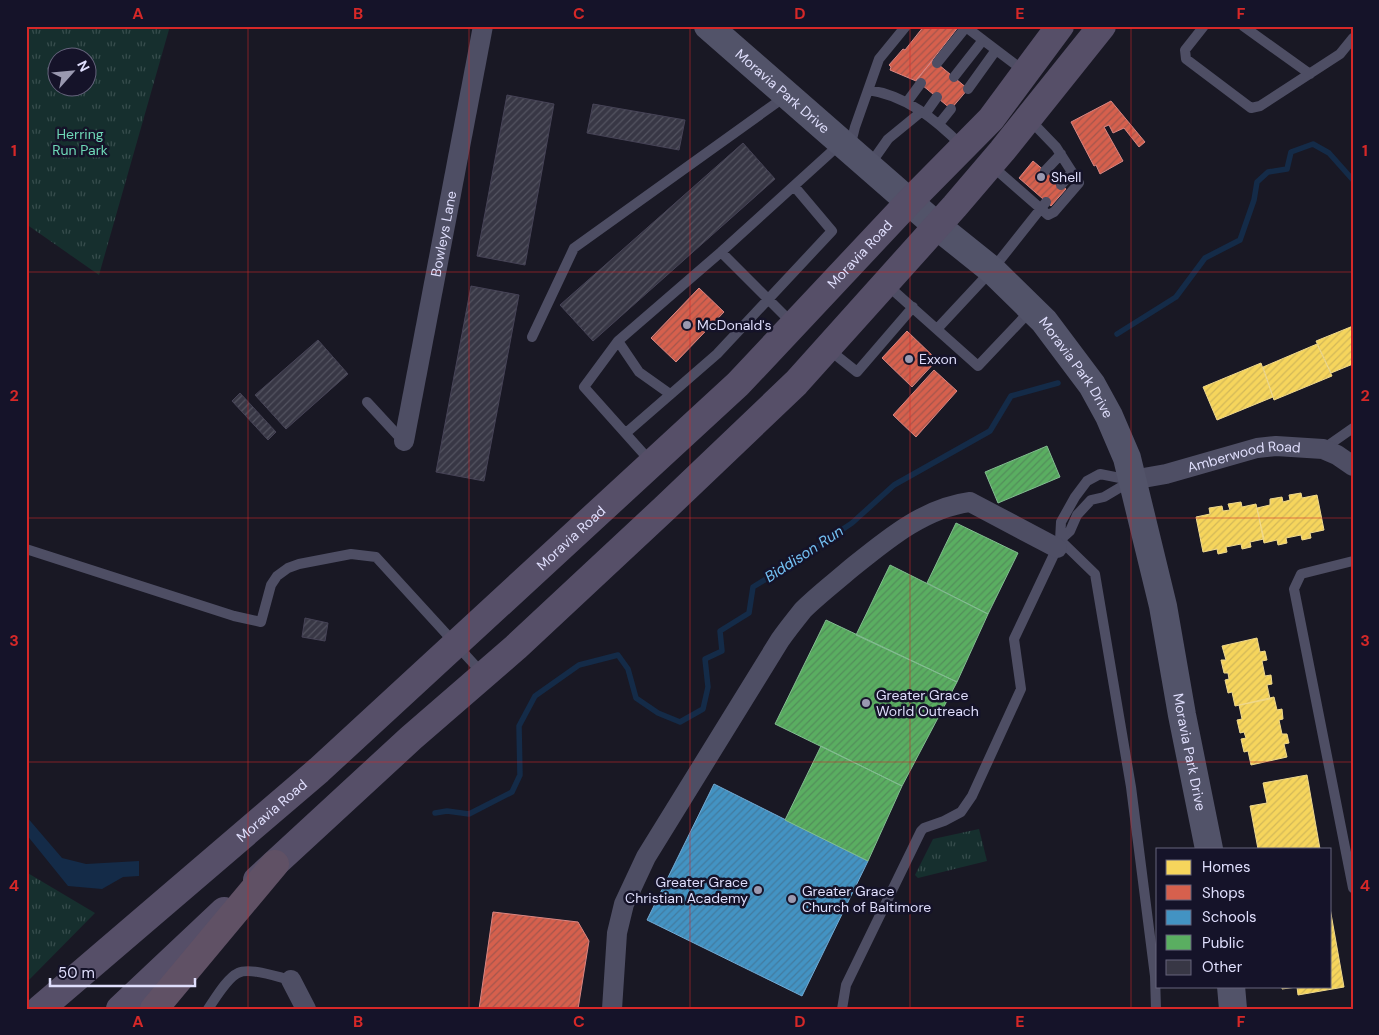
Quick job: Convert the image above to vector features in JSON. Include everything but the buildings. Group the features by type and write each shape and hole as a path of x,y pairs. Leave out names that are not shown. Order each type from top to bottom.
{"highway":[{"path":"154,1009 275,864"}],"main road":[{"name":"Moravia Park Drive","path":"708,26 909,202 992,270 1050,328 1092,385 1109,416 1127,458 1163,606 1208,848"},
{"name":"Moravia Road","path":"40,1009 319,770 738,384 909,202 992,119 1060,26"},
{"path":"120,1009 411,738 484,675 665,508 796,383 990,165 1102,26"},
{"path":"1231,988 1233,1009"}],"street":[{"name":"Bowleys Lane","path":"404,442 483,26"},
{"name":"Amberwood Road","path":"1132,480 1166,474 1257,448 1286,446 1323,449 1337,455 1353,466"},
{"path":"612,1009 617,933 624,904 646,857 780,640 802,612 877,548 910,524 937,510 955,504 970,502 1058,544"},
{"path":"291,980 306,1009"}],"lane":[{"path":"853,153 855,126 879,59 906,26"},
{"path":"1204,26 1185,50 1186,59 1251,108 1260,106 1340,54 1353,38"},
{"path":"1243,26 1310,74"},
{"path":"937,63 966,27 1026,73"},
{"path":"954,77 983,40"},
{"path":"968,89 996,50"},
{"path":"906,102 921,83"},
{"path":"868,90 884,92 906,102 939,124 964,147"},
{"path":"532,337 574,248 787,96"},
{"path":"652,464 584,387 618,341 794,186 853,153 888,139 923,113 938,97"},
{"path":"939,124 951,108"},
{"path":"990,165 1044,205 1048,214 1054,212 1079,183 1056,146 1028,119"},
{"path":"1045,171 1060,154"},
{"path":"1061,185 1072,172"},
{"path":"626,433 717,354 832,231 794,186"},
{"path":"938,329 992,270 1044,205"},
{"path":"721,252 794,325"},
{"path":"886,283 978,366 1032,309"},
{"path":"827,348 857,372 913,307"},
{"path":"618,341 639,372 670,394"},
{"path":"367,402 404,442"},
{"path":"1323,449 1353,428"},
{"path":"842,1009 846,984 921,831 961,812 972,796 1021,689 1014,639 1058,544 1061,522 1075,496 1087,482 1100,474 1132,480"},
{"path":"1058,544 1070,531 1077,515 1090,500 1104,497 1132,480"},
{"path":"1058,544 1095,574 1131,787 1155,976 1156,1009"},
{"path":"26,549 234,616 260,622 271,585 277,576 288,568 299,564 351,554 365,554 376,557 484,675"},
{"path":"1353,561 1301,574 1294,589 1353,888"},
{"path":"208,1009 236,973 247,970 291,980"}],"green space":[{"name":"Herring Run Park","path":"26,26 170,26 99,275 26,224"},
{"path":"979,829 987,861 918,878 915,875 933,839"},
{"path":"26,872 95,913 26,983"}],"water":[{"path":"26,816 62,858 86,864 139,861 139,876 123,877 102,889 68,886 26,834"}],"waterway":[{"name":"Biddison Run","path":"1117,334 1176,297 1205,258 1240,240 1254,200 1257,182 1268,172 1287,169 1291,152 1313,144 1329,153 1353,180"},
{"name":"Biddison Run","path":"435,813 447,811 469,814 512,792 520,775 519,726 535,696 579,665 618,655 628,669 636,698 658,713 680,722 703,709 708,687 705,659 722,651 720,631 749,613 753,587 852,523 894,485 990,431 1011,396 1058,383"}],"place":[{"name":"Shell","path":"1041,177"},
{"name":"McDonald's","path":"687,325"},
{"name":"Exxon","path":"909,359"},
{"name":"Greater Grace World Outreach","path":"866,703"},
{"name":"Greater Grace Christian Academy","path":"758,890"},
{"name":"Greater Grace Church of Baltimore","path":"792,899"}]}
